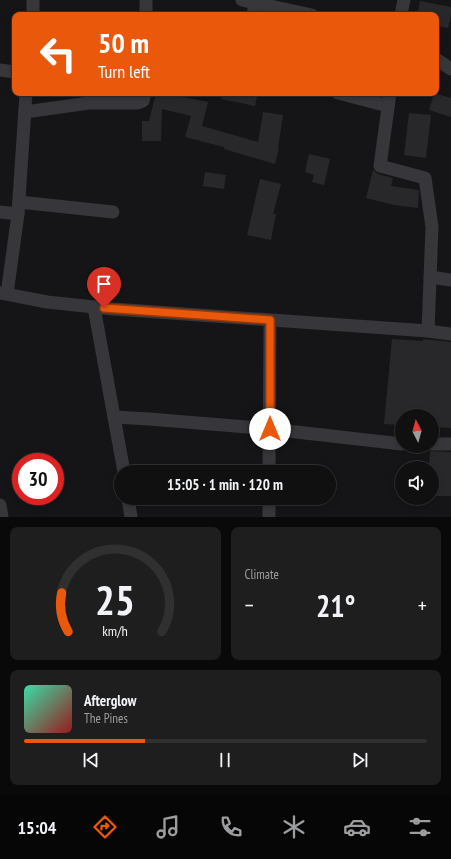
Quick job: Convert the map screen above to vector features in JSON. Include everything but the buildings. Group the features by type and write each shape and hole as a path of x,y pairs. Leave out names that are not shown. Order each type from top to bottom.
{"street":[{"path":"33,0 33,12"},
{"path":"146,0 146,12"},
{"path":"402,12 404,0"},
{"path":"250,6 291,12"},
{"path":"439,61 451,69"},
{"path":"0,70 12,72"},
{"path":"26,96 18,208 4,294 47,302 94,307 428,331 451,334"},
{"path":"24,112 89,103 138,103 143,101 144,96"},
{"path":"364,96 389,99 380,166 425,178 432,227 428,331"},
{"path":"0,212 18,208 113,212"},
{"path":"430,277 451,277"},
{"path":"94,307 123,465"},
{"path":"269,465 270,320"},
{"path":"114,417 270,429 395,443"},
{"path":"439,444 451,444"},
{"path":"129,505 131,517"},
{"path":"269,505 269,517"},
{"path":"0,506 2,517"}],"route":[{"path":"104,308 270,320 270,429"}]}
